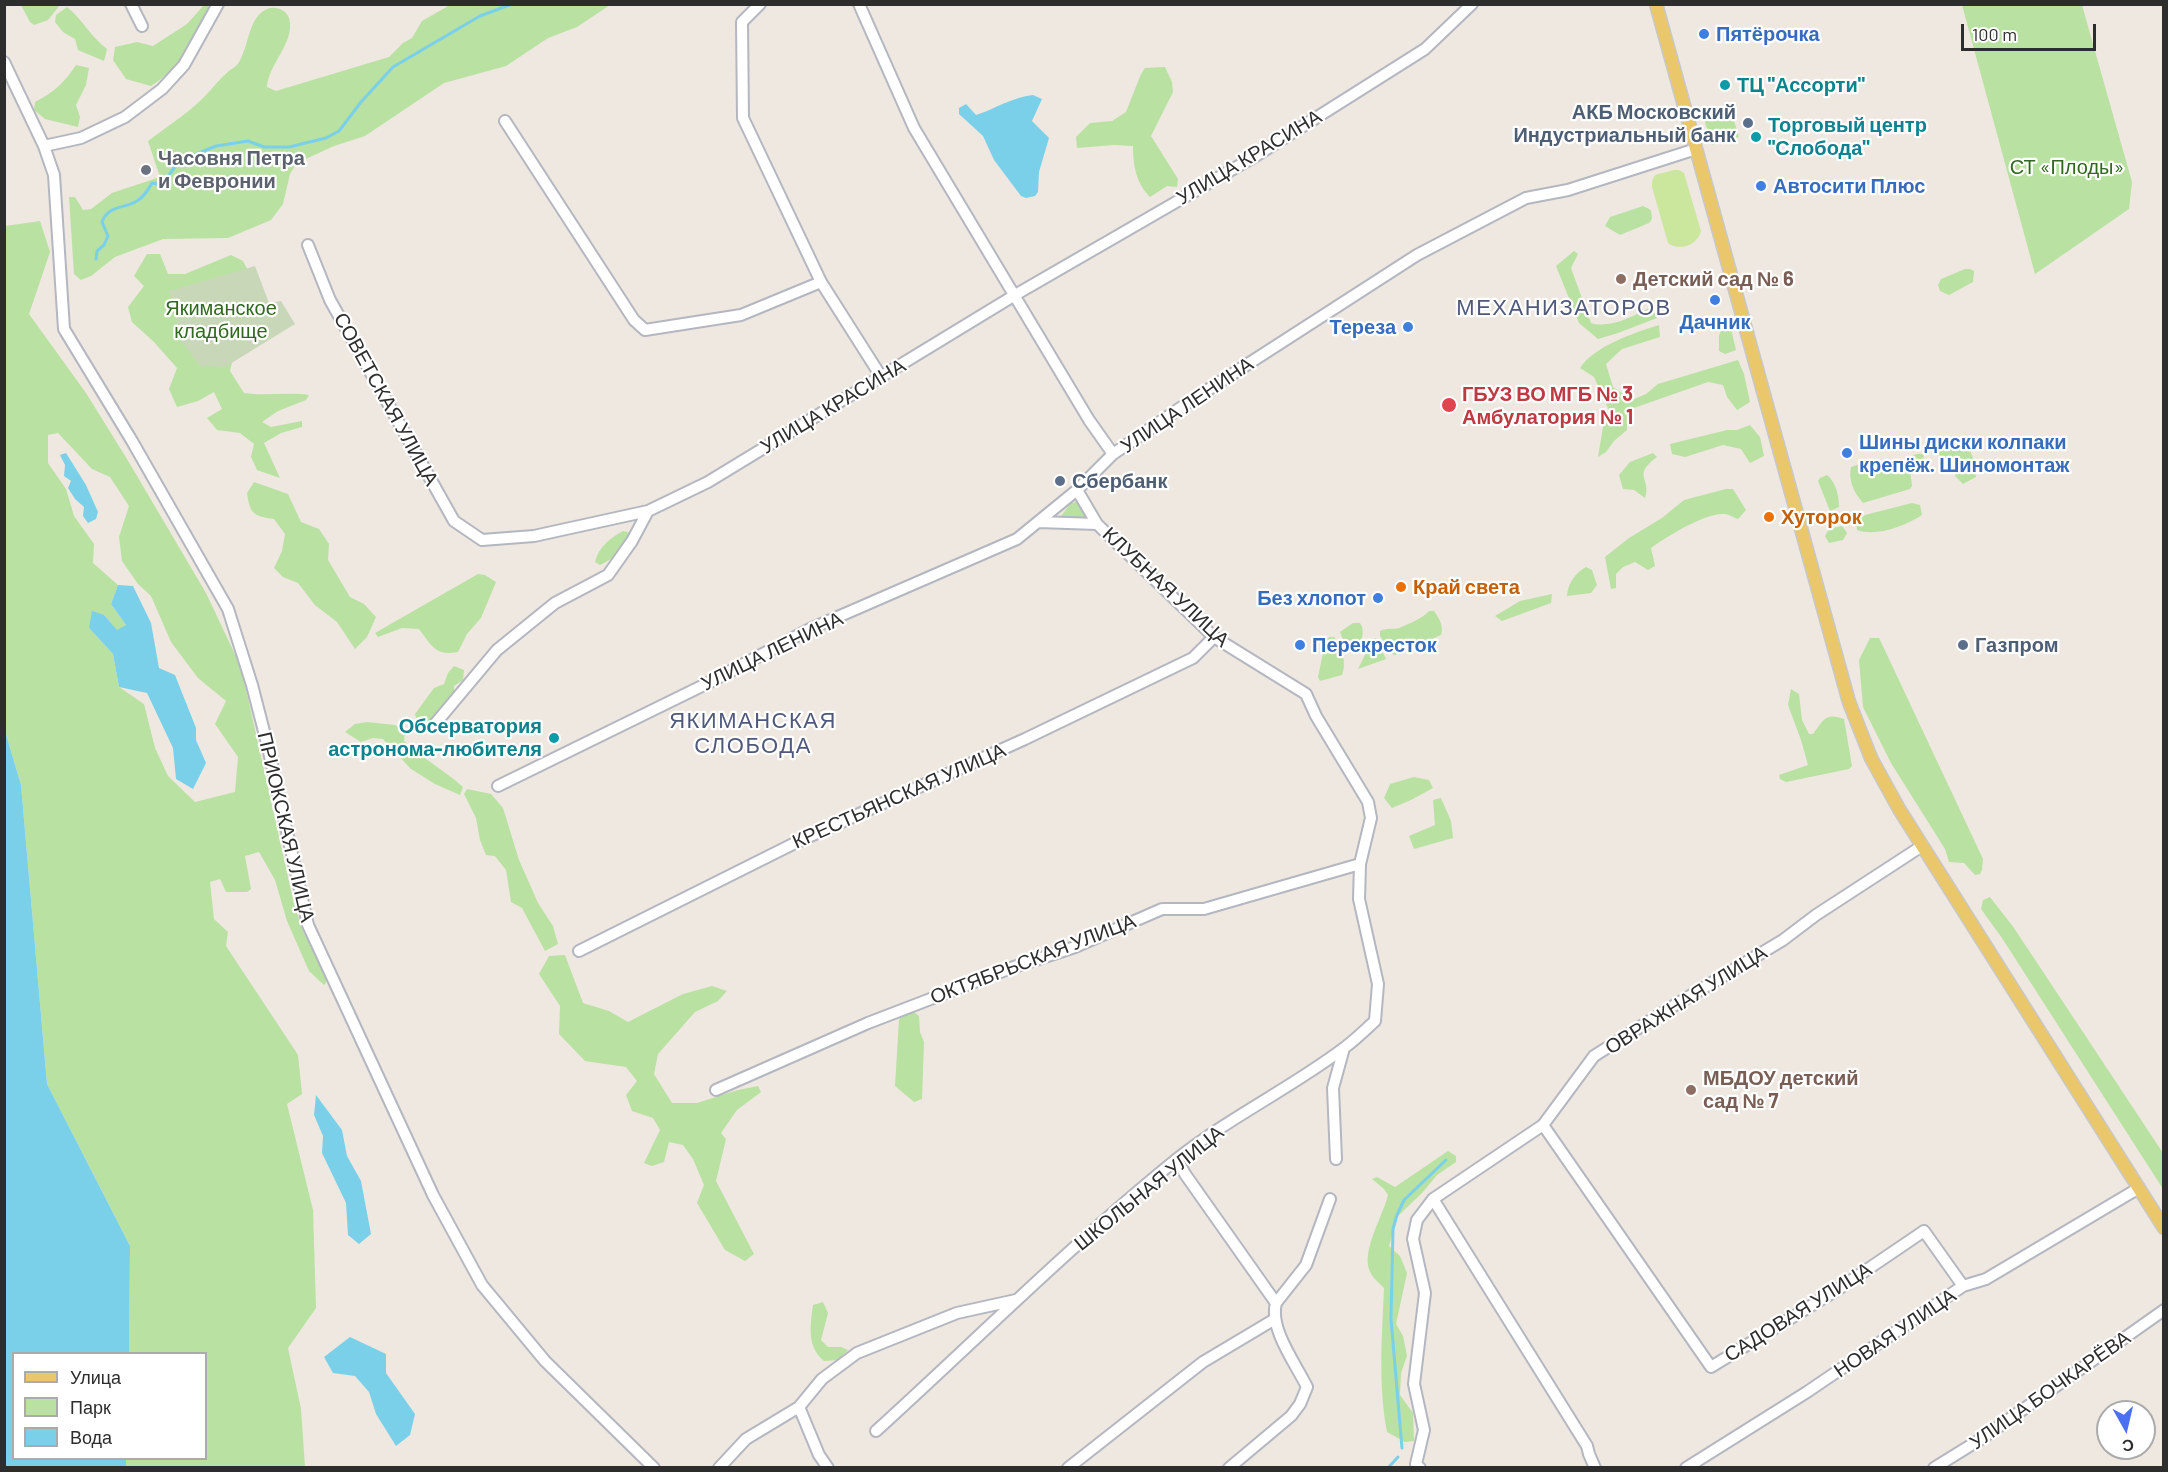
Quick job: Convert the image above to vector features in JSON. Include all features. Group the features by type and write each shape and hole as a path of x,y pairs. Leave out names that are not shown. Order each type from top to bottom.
{"main road":[{"path":"1656,4 1849,702 1871,758 1899,809 2163,1228"}],"street":[{"path":"131,4 142,26"},
{"path":"44,146 81,138 125,117 162,88 184,65 218,4"},
{"path":"760,4 742,22 742,118 821,282 882,378"},
{"path":"859,4 914,128 1089,420 1113,454"},
{"name":"УЛИЦА КРАСИНА","path":"482,540 534,536 648,511 708,482 1015,295 1254,157 1425,49 1472,4"},
{"name":"ПРИОКСКАЯ УЛИЦА","path":"4,62 44,146 54,175 64,329 132,441 228,609 252,685 267,743 308,925 433,1195 482,1286 545,1361 654,1467"},
{"path":"505,121 634,320 645,330 741,315 821,282"},
{"name":"УЛИЦА ЛЕНИНА","path":"498,786 708,683 810,629 1017,539 1077,490 1113,454 1189,402 1417,255 1526,198 1568,190 1696,149"},
{"name":"СОВЕТСКАЯ УЛИЦА","path":"308,245 330,300 454,521 482,540"},
{"name":"КЛУБНАЯ УЛИЦА","path":"1077,490 1097,524 1214,637 1306,694 1316,716 1368,802 1371,818 1360,864 1359,899 1378,984 1375,1021"},
{"path":"435,724 497,650 555,603 608,575 632,541 648,511"},
{"name":"КЛУБНАЯ УЛИЦА","path":"1038,522 1097,524"},
{"name":"КРЕСТЬЯНСКАЯ УЛИЦА","path":"579,951 795,843 1024,739 1193,658 1214,637"},
{"name":"ОВРАЖНАЯ УЛИЦА","path":"1420,1467 1416,1464 1424,1430 1414,1384 1425,1293 1413,1239 1417,1220 1433,1199 1543,1125 1594,1056 1783,940 1816,915 1922,846"},
{"name":"ОКТЯБРЬСКАЯ УЛИЦА","path":"716,1090 868,1023 1011,968 1075,947 1162,909 1204,909 1360,864"},
{"name":"ШКОЛЬНАЯ УЛИЦА","path":"876,1431 1016,1300 1177,1159 1209,1135 1344,1048 1375,1021"},
{"path":"1336,1159 1333,1088 1344,1048"},
{"name":"САДОВАЯ УЛИЦА","path":"1543,1125 1710,1367 1840,1288 1924,1231 1963,1286"},
{"path":"1177,1159 1185,1174 1276,1303"},
{"name":"НОВАЯ УЛИЦА","path":"1686,1467 1807,1392 1963,1286 1986,1279 2139,1188"},
{"path":"1229,1467 1291,1416 1300,1404 1306,1387 1297,1366 1289,1356 1275,1319 1276,1303 1306,1265 1330,1199"},
{"path":"1433,1199 1587,1446 1588,1454 1595,1467"},
{"name":"ШКОЛЬНАЯ УЛИЦА","path":"719,1467 746,1439 799,1407 822,1379 857,1353 957,1313 1016,1300"},
{"name":"УЛИЦА БОЧКАРЁВА","path":"1934,1467 1984,1437 2163,1310"},
{"path":"1068,1467 1203,1362 1275,1319"},
{"path":"799,1407 819,1455 828,1467"}],"green space":[{"path":"21,5 60,5 48,20 34,25"},
{"path":"204,5 213,5 187,50 171,70 151,86 126,79 113,60 115,47 137,42 153,46 187,24"},
{"path":"450,5 610,5 577,27 548,38 506,66 444,83 365,136 334,146 297,163 290,174 283,204 271,220 228,238 163,239 115,257 91,276 81,280 74,274 69,197 75,197 83,210 91,209 112,193 160,177 148,141 194,106 237,65 244,52 252,25 265,10 279,9 289,18 289,36 272,70 267,87 276,91 389,57 403,43 412,38 422,21"},
{"name":"СТ «Плоды»","path":"1962,5 2082,5 2132,182 2129,209 2035,274"},
{"path":"67,7 107,49 104,61 78,50 75,39 63,32 55,22 56,15"},
{"path":"76,65 89,68 86,85 76,105 80,117 78,127 45,119 34,110 35,102 59,86"},
{"path":"1165,67 1172,82 1173,92 1151,136 1178,179 1177,187 1167,186 1150,197 1141,186 1136,173 1133,146 1077,148 1076,137 1090,123 1112,121 1126,112 1145,68"},
{"path":"1731,111 1739,137 1712,145 1704,119"},
{"path":"1674,170 1684,173 1701,231 1696,240 1682,247 1668,243 1652,187 1655,175"},
{"path":"1643,206 1651,210 1652,219 1649,223 1620,235 1605,226 1610,217"},
{"path":"40,221 50,252 29,314 86,393 127,459 206,593 241,667 294,904 303,931 328,980 324,985 309,971 287,921 275,880 259,852 245,856 251,889 247,892 226,892 220,879 210,882 214,919 228,932 226,946 298,1055 302,1094 287,1104 313,1210 316,1308 288,1348 301,1409 305,1467 126,1467 126,1460 207,1460 207,1352 129,1352 130,1246 47,1084 21,785 5,731 5,226","holes":["58,433 92,469 110,477 129,506 119,537 122,561 138,584 151,596 171,642 198,678 226,701 215,724 238,757 235,792 195,802 168,776 155,748 144,704 119,687 113,654 89,628 104,615 117,631 126,625 111,604 118,585 93,563 94,544 74,516 66,489 48,463 48,435"]},
{"path":"1574,251 1578,254 1571,268 1591,323 1614,323 1651,307 1657,318 1598,339 1579,323 1556,266"},
{"path":"147,254 160,254 168,274 185,274 231,255 243,261 269,311 235,350 230,371 244,393 309,395 306,400 278,411 262,422 271,427 302,421 302,427 281,433 264,443 280,478 257,470 251,457 254,444 240,433 217,430 207,418 222,409 214,392 198,401 177,407 169,389 177,368 132,322 128,307 144,286 134,276"},
{"name":"Якиманское кладбище","path":"255,266 269,303 281,301 295,324 225,367 200,366 182,342 169,291"},
{"path":"1965,269 1974,271 1973,282 1949,295 1940,291 1938,285 1941,279"},
{"path":"1659,325 1660,337 1622,349 1606,364 1613,387 1632,400 1646,394 1658,384 1738,360 1744,374 1750,402 1737,410 1727,397 1723,385 1708,382 1631,409 1627,417 1627,430 1598,457 1603,427 1611,415 1594,377 1580,368 1586,360 1605,347"},
{"path":"1730,325 1736,350 1725,354 1719,351 1719,336 1722,328"},
{"path":"1750,425 1760,437 1764,456 1750,463 1741,449 1723,445 1685,457 1672,454 1670,444 1727,430 1737,430"},
{"path":"1952,443 1970,451 1974,460 1976,477 1963,484 1955,476 1957,461 1940,457 1938,447"},
{"path":"1653,453 1657,457 1649,463 1644,473 1645,498 1634,490 1623,489 1619,475 1630,462"},
{"path":"1917,454 1924,454 1923,461 1910,470 1912,486 1910,489 1863,503 1852,486 1851,467 1860,464 1874,470"},
{"path":"1827,475 1835,485 1839,503 1839,507 1830,511 1818,481"},
{"path":"254,482 288,494 301,522 319,529 329,544 328,560 350,597 364,604 376,617 367,637 355,649 337,622 315,605 298,583 283,577 274,568 282,551 285,534 274,519 261,517 251,510 247,493"},
{"path":"1733,489 1746,510 1738,519 1727,514 1717,514 1676,532 1651,548 1655,566 1648,570 1635,562 1623,567 1616,574 1616,588 1611,589 1605,557 1684,500"},
{"path":"1076,502 1089,519 1061,516 1071,503"},
{"path":"1912,503 1920,505 1922,515 1907,523 1882,531 1857,530 1856,521 1865,515"},
{"path":"1842,526 1847,533 1843,540 1829,543 1825,536 1829,529"},
{"path":"623,531 631,533 623,548 600,565 595,562 599,552 606,544"},
{"path":"1586,567 1592,570 1597,585 1591,593 1567,596 1573,579"},
{"path":"478,574 485,575 496,582 481,618 467,634 458,652 439,651 431,645 419,629 402,628 378,637 375,633"},
{"path":"1552,594 1551,603 1502,621 1495,616 1520,601"},
{"path":"1429,611 1434,611 1439,619 1442,628 1441,635 1395,655 1392,654 1380,636 1380,631 1399,628 1419,619"},
{"path":"1353,623 1360,623 1363,631 1362,639 1354,654 1345,644 1340,632"},
{"path":"1334,637 1341,650 1344,660 1342,675 1320,681 1318,677 1326,639"},
{"path":"1376,638 1386,659 1358,669 1373,639"},
{"path":"1870,638 1879,638 1983,859 1980,874 1975,875 1964,863 1949,862 1945,849 1891,763 1863,707 1859,660"},
{"path":"454,666 464,670 463,680 454,686 454,694 435,718 422,726 415,714 434,688 444,684 448,673"},
{"path":"1791,689 1799,694 1802,720 1809,734 1813,734 1822,721 1829,717 1844,719 1852,766 1849,769 1786,782 1780,779 1779,775 1808,765 1788,705"},
{"path":"367,722 395,725 405,730 404,741 463,787 460,795 435,784 411,769 383,739 373,738 361,742 345,732 355,724"},
{"path":"1414,777 1429,780 1433,788 1392,808 1384,798 1390,784"},
{"path":"467,789 491,794 503,808 519,860 538,903 553,926 558,944 545,951 522,908 511,902 506,870 495,856 486,855 480,840 476,818 464,794"},
{"path":"1441,798 1451,821 1453,838 1414,849 1409,836 1435,825 1433,800"},
{"path":"1990,897 2014,928 2163,1153 2163,1189 2002,938 1981,909 1983,900"},
{"path":"565,955 583,1003 609,1011 628,1022 683,994 712,986 727,991 718,1001 695,1012 658,1054 654,1074 672,1103 697,1103 758,1086 761,1092 737,1110 721,1133 726,1139 716,1181 754,1254 745,1261 725,1250 697,1203 704,1185 693,1159 683,1145 669,1142 664,1162 652,1166 644,1163 660,1130 653,1118 632,1111 626,1095 637,1081 626,1067 585,1061 559,1034 560,1006 539,974 549,956"},
{"path":"911,1010 919,1016 920,1032 924,1042 922,1099 914,1102 895,1086 899,1020 901,1015"},
{"path":"1448,1151 1456,1156 1456,1162 1437,1175 1398,1216 1389,1246 1400,1256 1407,1273 1396,1324 1403,1336 1407,1356 1401,1373 1400,1395 1413,1413 1414,1441 1405,1442 1387,1432 1384,1414 1381,1360 1384,1288 1370,1272 1368,1257 1369,1248 1388,1195 1372,1179 1377,1177 1395,1187"},
{"path":"823,1302 828,1313 821,1340 828,1347 841,1347 848,1350 838,1360 824,1361 812,1343 813,1305"}],"water":[{"path":"1033,95 1042,99 1032,121 1049,138 1039,172 1038,192 1035,196 1026,198 1021,196 994,160 983,136 959,114 959,108 966,104 976,115"},
{"path":"66,453 86,485 98,512 96,519 88,523 83,516 84,507 68,488 71,481 64,476 65,465 60,455"},
{"path":"118,585 133,586 151,623 159,668 175,675 196,728 196,740 206,763 193,789 176,779 173,748 147,693 119,687 113,654 89,628 92,611 104,615 117,630 126,625 111,604"},
{"path":"5,731 21,785 47,1084 130,1246 129,1352 12,1352 12,1460 126,1460 126,1467 5,1467"},
{"path":"316,1095 342,1130 347,1156 361,1181 371,1234 359,1244 348,1235 346,1203 322,1153 323,1136 314,1115"},
{"path":"350,1337 386,1354 386,1373 415,1414 410,1435 396,1446 376,1414 369,1392 355,1376 333,1373 324,1357"}],"waterway":[{"path":"96,259 97,251 104,245 108,236 102,222 108,213 132,204 146,193 152,183 158,184 166,179 177,164 216,146 248,141 264,147 289,147 326,138 339,131 361,102 393,67 480,16 512,4"},
{"path":"1402,1448 1391,1319 1393,1229 1404,1200 1446,1160"},
{"path":"1388,1468 1398,1457"}],"place":[{"name":"Пятёрочка","path":"1704,34"},
{"name":"ТЦ \"Ассорти\"","path":"1725,85"},
{"name":"АКБ Московский Индустриальный банк","path":"1748,123"},
{"name":"Торговый центр \"Слобода\"","path":"1756,137"},
{"name":"Часовня Петра и Февронии","path":"146,170"},
{"name":"Автосити Плюс","path":"1761,186"},
{"name":"Детский сад № 6","path":"1621,279"},
{"name":"Дачник","path":"1715,300"},
{"name":"Тереза","path":"1408,327"},
{"name":"ГБУЗ ВО МГБ № 3 Амбулатория № 1","path":"1449,405"},
{"name":"Шины диски колпаки крепёж. Шиномонтаж","path":"1847,453"},
{"name":"Сбербанк","path":"1060,481"},
{"name":"Хуторок","path":"1769,517"},
{"name":"Край света","path":"1401,587"},
{"name":"Без хлопот","path":"1378,598"},
{"name":"Перекресток","path":"1300,645"},
{"name":"Газпром","path":"1963,645"},
{"name":"Обсерватория астронома-любителя","path":"554,738"},
{"name":"МБДОУ детский сад № 7","path":"1691,1090"}],"district":[{"name":"МЕХАНИЗАТОРОВ","path":"1564,308"},
{"name":"ЯКИМАНСКАЯ СЛОБОДА","path":"753,734"}]}
